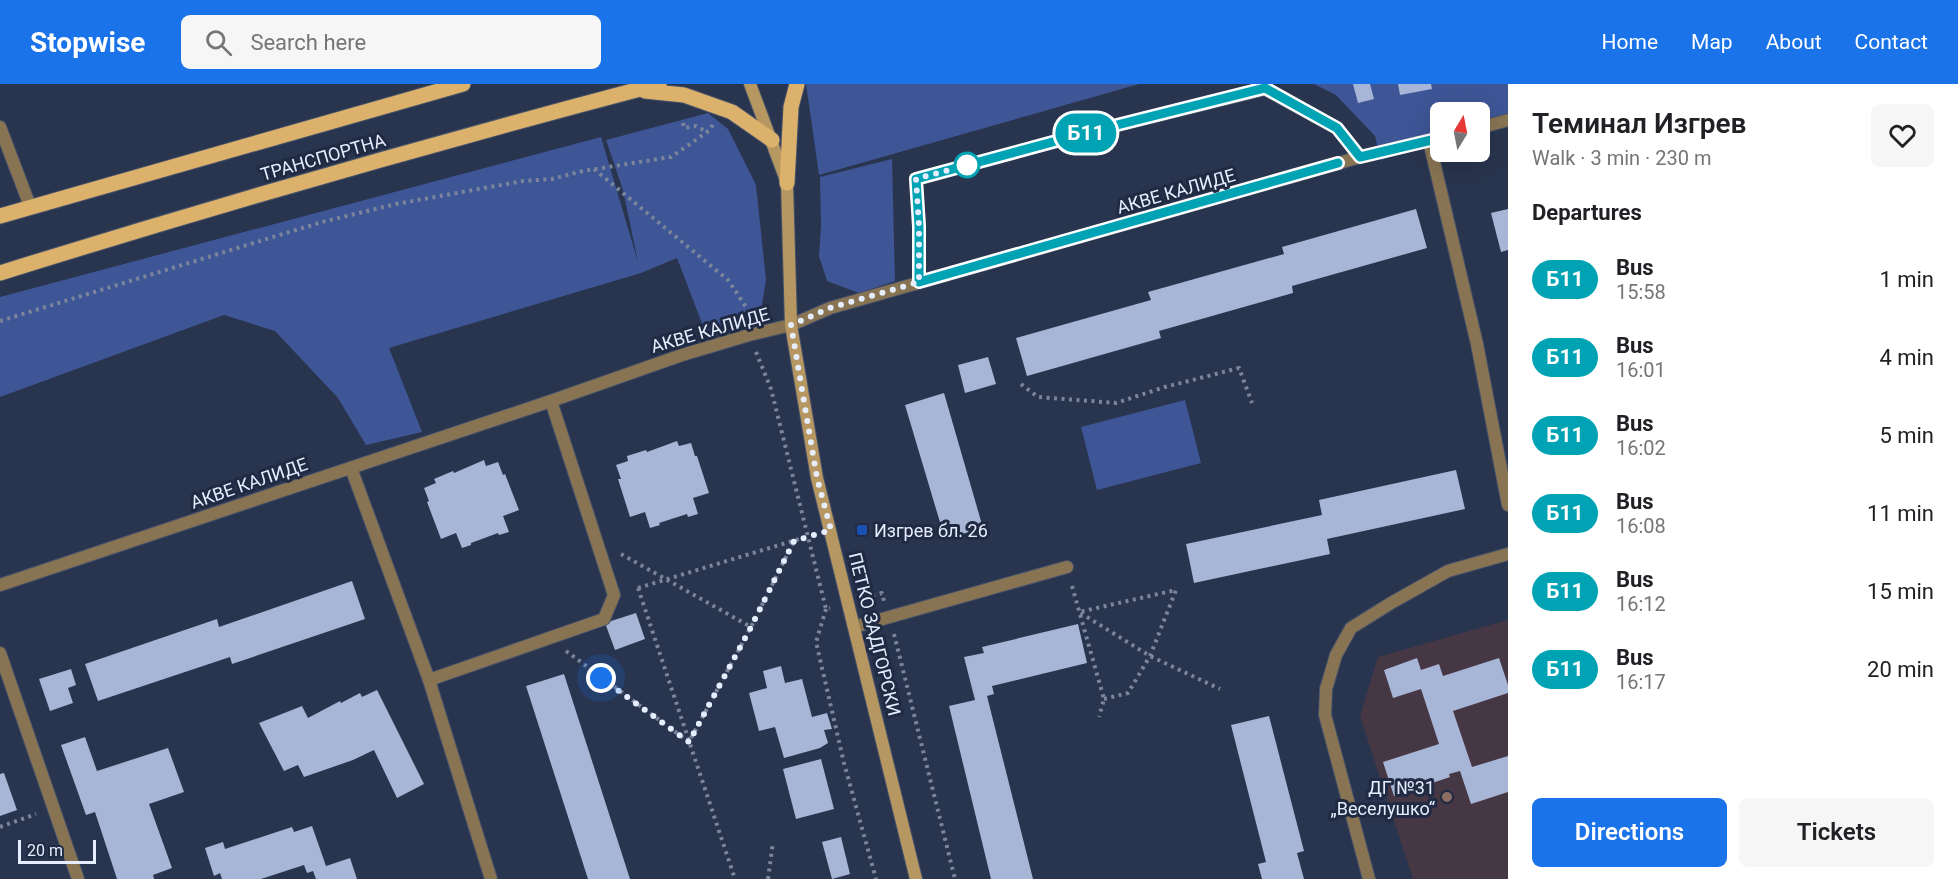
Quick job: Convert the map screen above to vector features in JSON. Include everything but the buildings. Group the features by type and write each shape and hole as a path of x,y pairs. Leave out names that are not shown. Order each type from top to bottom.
{"main road":[{"name":"ТРАНСПОРТНА","path":"0,216 463,84"},
{"name":"ТРАНСПОРТНА","path":"0,273 425,147 659,84"},
{"path":"787,183 791,108 797,84"},
{"path":"636,90 684,95 732,112 772,140"}],"street":[{"name":"ПЕТКО ЗАДГОРСКИ","path":"750,84 787,183 791,325 817,478 916,879"},
{"path":"919,282 916,179 1265,88 1337,128 1360,157"},
{"path":"1490,125 1508,120"},
{"path":"0,127 30,206"},
{"name":"АКВЕ КАЛИДЕ","path":"0,585 682,355 791,325 830,308 1360,157 1430,141"},
{"path":"1440,162 1508,505"},
{"path":"429,680 604,619 614,595 551,401"},
{"path":"351,468 429,680 491,879"},
{"path":"1369,879 1326,716 1326,689 1336,654 1351,628 1391,603 1448,571 1508,554"},
{"path":"854,627 1067,567"},
{"path":"0,653 78,879"}],"path":[{"path":"683,123 684,128 696,126 706,132"},
{"path":"0,321 322,222 396,204 671,157 711,129 712,125"},
{"path":"594,169 728,280 746,307 749,335 771,389 826,609 816,642 844,763 876,879"},
{"path":"1021,384 1038,397 1116,403 1165,387 1239,368 1252,404"},
{"path":"614,595 831,530"},
{"path":"595,539 751,627"},
{"path":"689,742 794,541"},
{"path":"1067,567 1104,699 1099,717"},
{"path":"638,588 735,879"},
{"path":"1079,612 1176,590 1150,656 1128,693 1104,699"},
{"path":"826,609 882,593 890,616 955,879"},
{"path":"1079,612 1150,656 1220,689"},
{"path":"548,639 689,742"},
{"path":"0,827 54,808"},
{"path":"768,879 773,842"}],"shaded area":[{"path":"806,84 1139,84 819,175"},
{"path":"1314,84 1508,84 1508,123 1490,128 1490,102 1430,102 1430,145 1381,160 1375,136 1336,95"},
{"path":"708,113 728,129 756,185 766,280 760,316 708,339 677,258 641,273 389,348 422,432 366,445 338,398 275,331 224,315 0,397 0,297 601,137 638,262 623,190 606,140"},
{"path":"892,159 895,281 859,293 827,281 819,256 820,177"},
{"path":"1185,400 1201,463 1097,490 1081,427"},
{"name":"ДГ №31 „Веселушко“","path":"1508,620 1508,879 1413,879 1360,716 1378,657"}],"bus line":[{"name":"Б11","path":"1338,163 919,282 916,179 1265,88 1337,128 1360,157 1430,140"}],"place":[{"name":"Изгрев бл. 26","path":"862,530"},
{"name":"ДГ №31 „Веселушко“","path":"1447,797"}],"route":[{"path":"601,678 689,742 794,541 831,530 817,478 791,325 830,308 919,282 916,179 967,165"}]}
